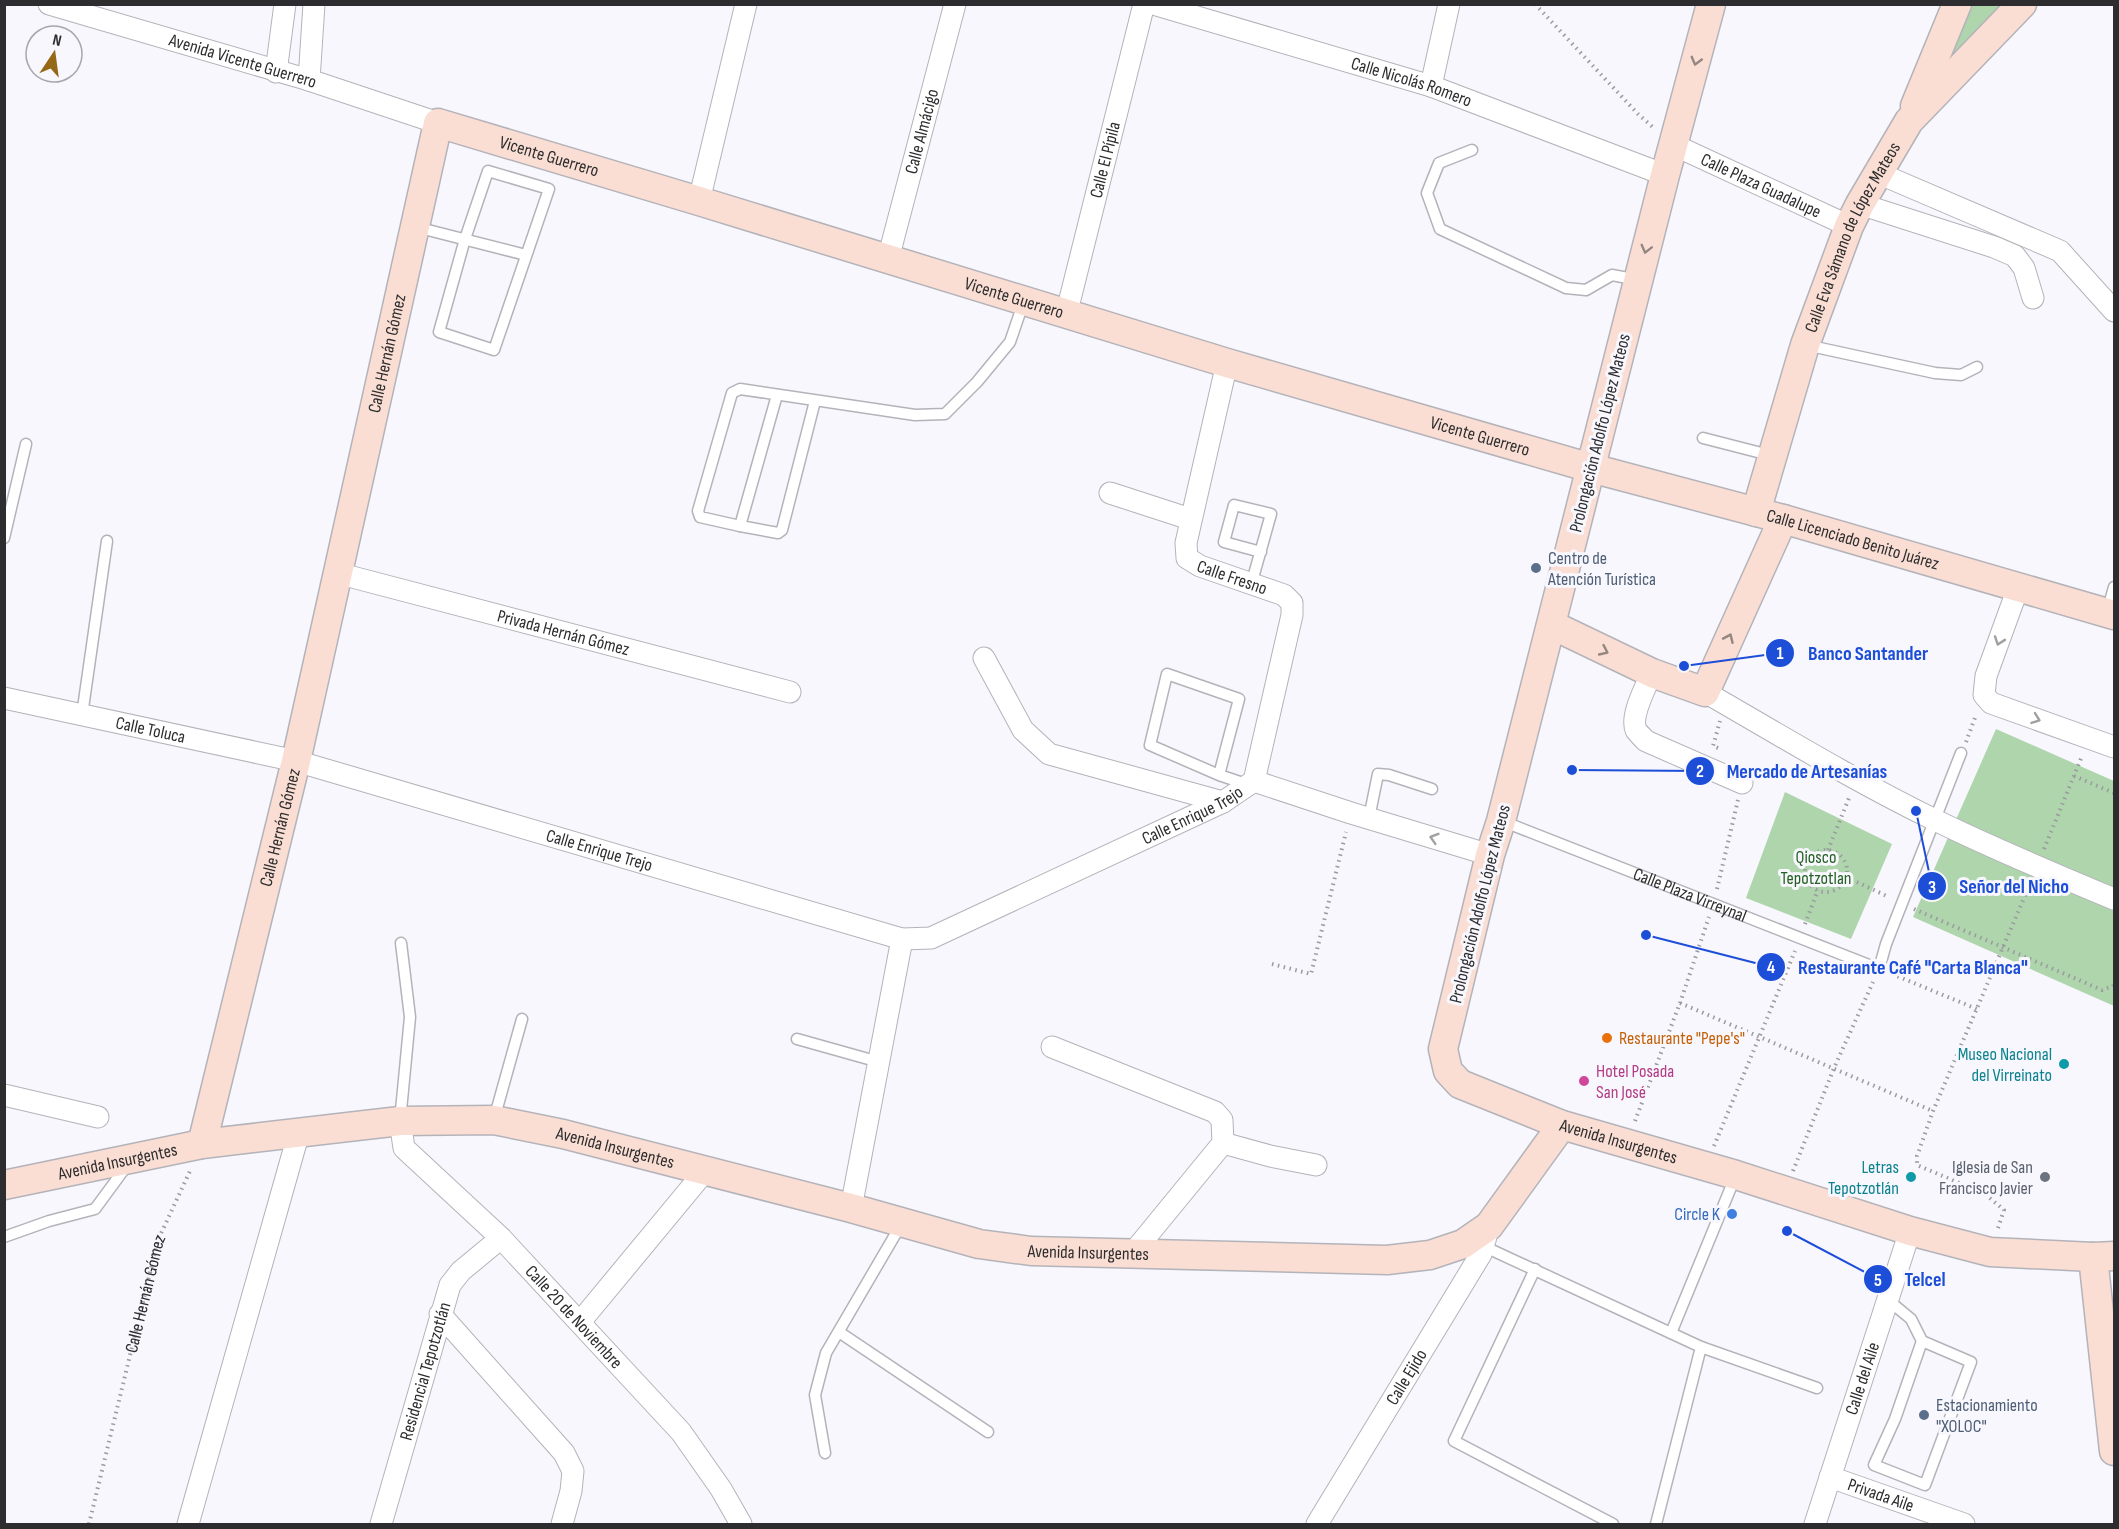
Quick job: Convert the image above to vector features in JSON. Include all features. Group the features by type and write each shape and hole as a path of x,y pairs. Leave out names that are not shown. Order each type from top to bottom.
{"street":[{"name":"Avenida Vicente Guerrero","path":"49,4 309,80 438,123"},
{"path":"276,72 285,4"},
{"path":"309,80 314,4"},
{"path":"699,201 746,4"},
{"name":"Calle Almácigo","path":"888,259 955,4"},
{"name":"Calle El Pípila","path":"1066,315 1144,4"},
{"name":"Calle Nicolás Romero","path":"1153,4 1431,86 1665,175"},
{"path":"1431,86 1449,4"},
{"name":"Prolongación Adolfo López Mateos","path":"1562,1125 1460,1084 1448,1071 1443,1049 1490,855 1552,626 1665,175 1712,4"},
{"path":"1909,121 1957,4"},
{"name":"Calle Eva Sámano de López Mateos","path":"1705,692 1769,515 1773,456 1805,345 1855,215 1909,121 2022,4"},
{"name":"Vicente Guerrero","path":"438,123 1024,300 1066,315 1591,468"},
{"name":"Calle Hernán Gómez","path":"202,1144 296,761 438,123"},
{"name":"Calle Plaza Guadalupe","path":"1674,145 1855,215 1983,243 2015,256 2024,268 2033,298"},
{"path":"1878,173 2060,251 2115,311"},
{"name":"Calle Fresno","path":"1227,363 1186,543 1187,558 1200,566 1284,595 1292,603 1292,615 1251,783"},
{"name":"Calle Licenciado Benito Juárez","path":"1591,468 1769,515 2018,588 2112,605"},
{"path":"1110,493 1190,519"},
{"name":"Privada Hernán Gómez","path":"338,573 790,692"},
{"path":"2018,588 1986,676 1984,695 1991,703 2115,747"},
{"path":"1552,626 1652,673 1705,692 1935,820 2037,867 2115,899"},
{"path":"984,658 1023,730 1049,754 1223,802"},
{"path":"1652,673 1635,719 1636,729 1646,741 1742,783"},
{"name":"Calle Toluca","path":"4,698 296,761"},
{"name":"Calle Enrique Trejo","path":"296,761 902,939 931,938 1223,802 1251,783 1490,855"},
{"path":"851,1208 902,939"},
{"path":"1052,1047 1215,1112 1222,1120 1222,1143 1132,1254"},
{"path":"4,1095 98,1117"},
{"name":"Avenida Insurgentes","path":"4,1185 202,1144 400,1121 494,1119 563,1134 851,1208 979,1244 1031,1251 1387,1260 1430,1255 1486,1236 1562,1125 1736,1175 1910,1231 1990,1252 2104,1256"},
{"name":"Calle 20 de Noviembre","path":"400,1121 404,1148 501,1238 681,1432 721,1489 741,1524"},
{"path":"188,1524 299,1132"},
{"path":"1222,1143 1270,1156 1316,1164"},
{"path":"580,1322 705,1171"},
{"name":"Calle del Aile","path":"1815,1524 1910,1231"},
{"name":"Calle Ejido","path":"1317,1524 1481,1254 1486,1236"},
{"name":"Residencial Tepotzotlán","path":"381,1524 450,1285 461,1271 501,1238"},
{"path":"2104,1256 2115,1451"},
{"path":"440,1314 564,1453 573,1472 571,1491 562,1524"},
{"name":"Privada Aile","path":"1830,1477 1964,1524"}],"lane":[{"path":"1472,150 1439,163 1426,193 1440,229 1566,288 1586,290 1612,275 1638,280"},
{"path":"488,171 549,189 494,350 439,332 465,239 488,171"},
{"path":"415,227 526,255"},
{"path":"815,401 782,530 778,533 700,517 698,511 732,393 740,389 915,415 945,414 977,382 1010,342 1024,300"},
{"path":"1805,345 1935,373 1961,375 1977,367"},
{"path":"740,526 777,395"},
{"path":"1703,438 1773,456"},
{"path":"4,538 26,444"},
{"path":"1251,585 1261,552 1272,514 1234,505 1224,542 1261,552"},
{"path":"82,715 107,541"},
{"path":"1219,776 1239,699 1167,674 1150,745 1219,776 1251,783"},
{"path":"1879,969 1961,753"},
{"path":"1360,816 1378,774 1389,775 1432,789"},
{"name":"Calle Plaza Virreynal","path":"1501,821 1879,969"},
{"path":"400,1121 410,1017 401,943"},
{"path":"494,1119 522,1019"},
{"path":"797,1040 879,1062"},
{"path":"4,1237 49,1221 95,1209 132,1159"},
{"path":"1671,1333 1736,1175"},
{"path":"825,1453 815,1395 826,1353 902,1223"},
{"path":"1486,1236 1535,1269 1701,1347 1817,1388"},
{"path":"1535,1269 1454,1441 1613,1524"},
{"path":"1888,1300 1911,1319 1923,1341 1971,1362 1925,1485 1874,1465 1895,1419 1923,1341"},
{"path":"839,1332 988,1432"},
{"path":"1656,1524 1701,1347"}],"path":[{"path":"1534,4 1638,114 1674,145"},
{"path":"1961,753 1984,695"},
{"path":"1990,1252 2004,1210 1985,1194 1917,1165 1917,1156 1933,1111 2089,739"},
{"path":"2073,776 2115,793"},
{"path":"1828,850 1856,778"},
{"path":"1272,964 1311,974 1360,816"},
{"path":"1828,850 1837,853 1843,859 1846,877 1835,890 1826,892 1810,886 1804,870 1812,855 1828,850"},
{"path":"1846,877 1902,904 2102,990 2113,986 2115,982"},
{"path":"1705,1166 1818,890"},
{"path":"1626,1143 1680,1003 1713,904"},
{"path":"1785,1192 1834,1068 1879,969 1977,1009"},
{"path":"1680,1003 1933,1111"},
{"name":"Calle Hernán Gómez","path":"89,1524 158,1240 202,1144"}],"green space":[{"path":"1962,5 2006,5 1927,86"},
{"path":"1996,729 2114,781 2114,1006 1913,917"},
{"name":"Qiosco Tepotzotlan","path":"1785,792 1892,844 1851,939 1746,898"}],"place":[{"name":"Centro de Atención Turística","path":"1536,568"},
{"name":"Banco Santander","path":"1684,666"},
{"name":"Mercado de Artesanías","path":"1572,770"},
{"name":"Señor del Nicho","path":"1916,811"},
{"name":"Restaurante Café \"Carta Blanca\"","path":"1646,935"},
{"name":"Restaurante \"Pepe's\"","path":"1607,1038"},
{"name":"Museo Nacional del Virreinato","path":"2064,1064"},
{"name":"Hotel Posada San José","path":"1584,1081"},
{"name":"Letras Tepotzotlán","path":"1911,1177"},
{"name":"Iglesia de San Francisco Javier","path":"2045,1177"},
{"name":"Circle K","path":"1732,1214"},
{"name":"Telcel","path":"1787,1231"},
{"name":"Estacionamiento \"XOLOC\"","path":"1924,1415"}]}
